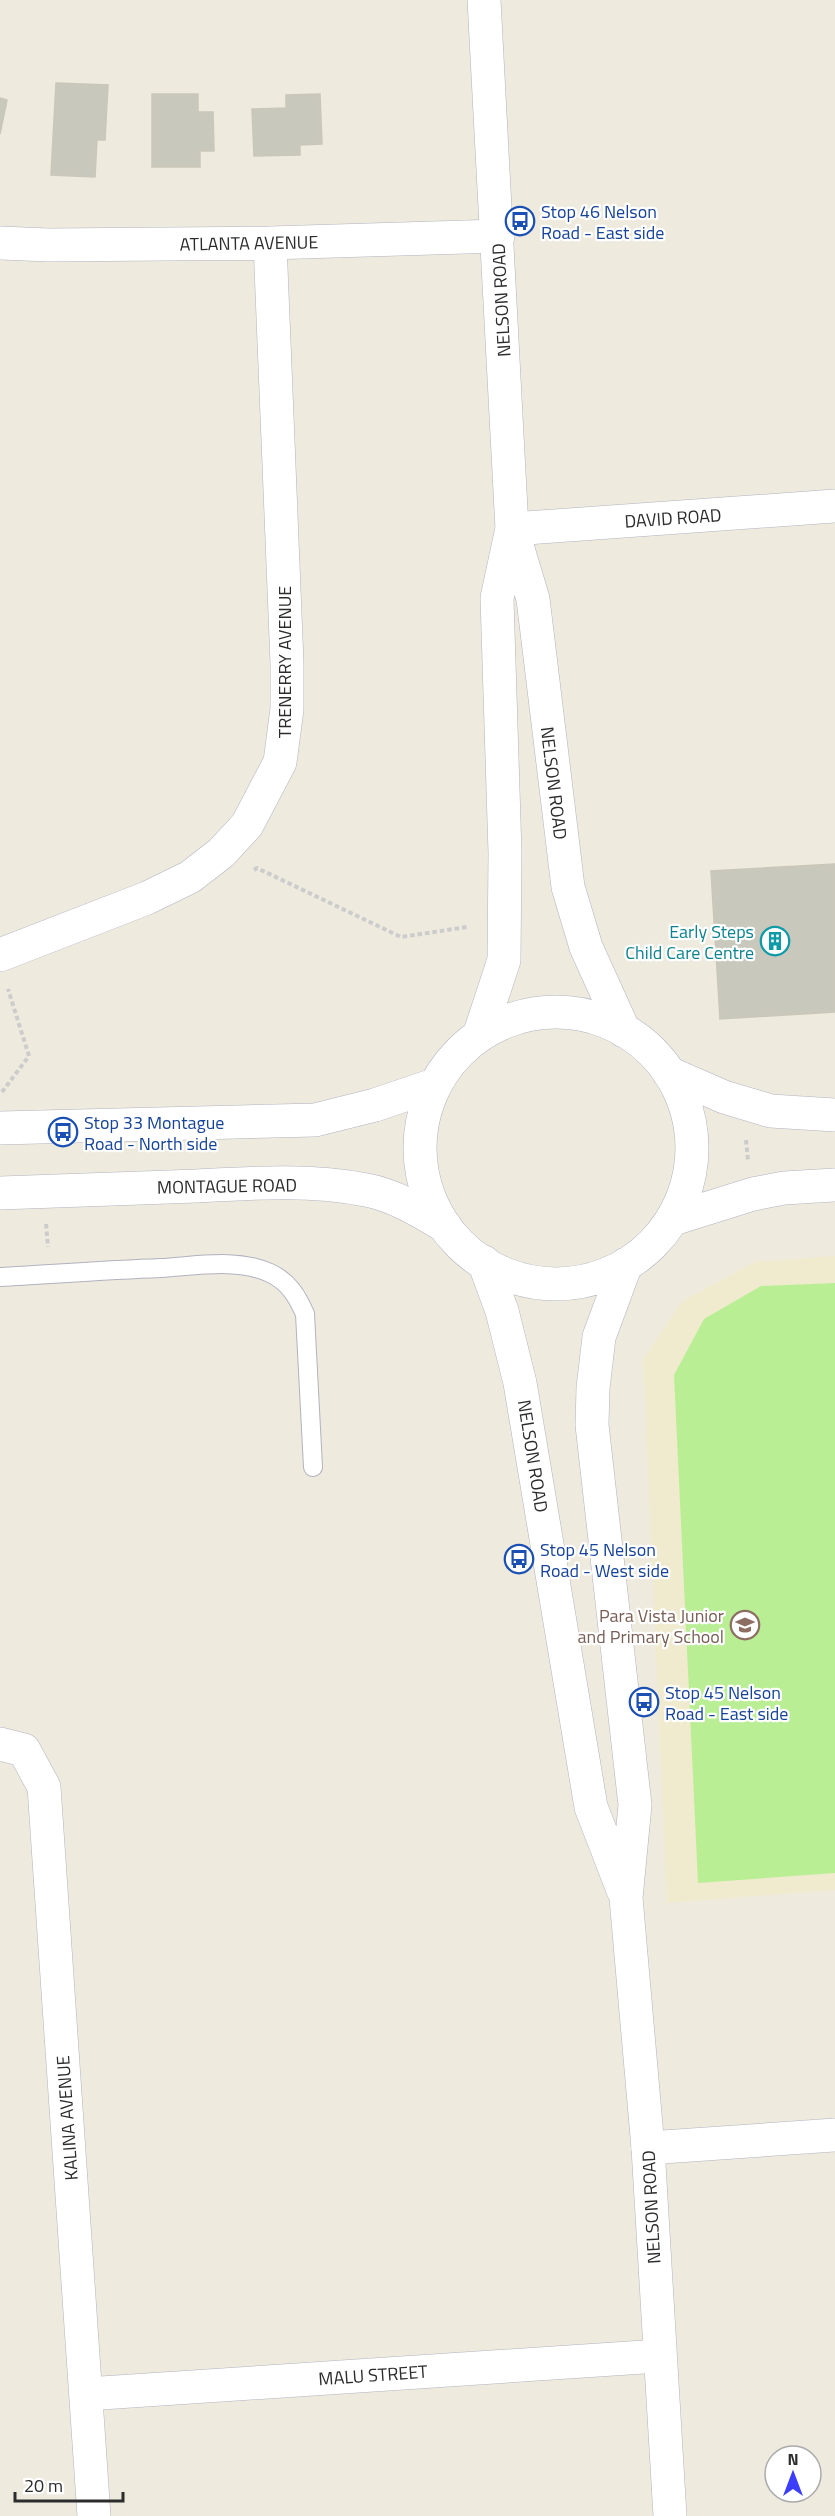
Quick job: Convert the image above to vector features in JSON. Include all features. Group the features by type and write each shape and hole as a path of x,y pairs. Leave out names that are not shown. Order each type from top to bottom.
{"main road":[{"name":"NELSON ROAD","path":"484,0 512,529 533,599 568,887 586,947 624,1030"},
{"name":"ATLANTA AVENUE","path":"0,243 49,246 270,243 498,236"},
{"name":"TRENERRY AVENUE","path":"2,967 190,877 221,854 247,825 280,762 286,728 287,663 270,243"},
{"name":"DAVID ROAD","path":"512,529 835,506"},
{"name":"NELSON ROAD","path":"479,1036 504,960 505,854 497,598 512,529"},
{"path":"551,1013 584,1016 624,1030 649,1049 669,1073 682,1091 690,1112 694,1134 690,1178 673,1219 644,1252 626,1264 592,1278 555,1283 518,1277 484,1262 456,1239 445,1226 429,1196 424,1180 419,1148 423,1115 434,1084 462,1049 479,1036 502,1024 525,1016 551,1013"},
{"path":"669,1073 724,1097 771,1111 835,1115"},
{"path":"0,1128 315,1120 364,1108 434,1084"},
{"name":"MONTAGUE ROAD","path":"0,1194 246,1184 325,1185 368,1190 389,1197 416,1208 445,1226"},
{"path":"673,1219 753,1194 784,1188 835,1185"},
{"name":"NELSON ROAD","path":"484,1262 502,1311 520,1383 591,1807 626,1898"},
{"name":"NELSON ROAD","path":"626,1264 599,1337 593,1388 592,1425 635,1805 626,1898 648,2148 670,2516"},
{"name":"KALINA AVENUE","path":"0,1744 24,1750 44,1787 94,2516"},
{"path":"648,2148 835,2134"},
{"name":"MALU STREET","path":"86,2394 659,2356"}],"lane":[{"path":"0,1278 132,1269 241,1265 268,1272 283,1281 298,1297 305,1314 313,1467"}],"path":[{"path":"248,874 257,868 401,938 467,927"},
{"path":"0,1093 29,1056 2,967"},
{"path":"745,1136 750,1169"},
{"path":"45,1215 48,1250"}],"shaded area":[{"name":"Para Vista Junior and Primary School","path":"835,1256 835,1890 667,1903 643,1359 682,1301 755,1262"}],"green space":[{"name":"Para Vista Junior and Primary School","path":"835,1283 835,1873 698,1883 674,1375 704,1319 761,1286"}],"building":[{"path":"56,83 108,85 105,140 97,140 95,177 51,175"},
{"path":"152,94 198,94 198,112 213,112 214,151 200,151 200,167 152,167"},
{"path":"320,94 322,144 300,145 300,155 254,156 252,109 286,108 286,95"},
{"path":"0,98 7,100 0,134"},
{"name":"Early Steps Child Care Centre","path":"835,864 835,1012 720,1019 711,871"}],"place":[{"name":"Stop 46 Nelson Road - East side","path":"520,221"},
{"name":"Early Steps Child Care Centre","path":"775,941"},
{"name":"Stop 33 Montague Road - North side","path":"63,1132"},
{"name":"Stop 45 Nelson Road - West side","path":"519,1559"},
{"name":"Para Vista Junior and Primary School","path":"745,1625"},
{"name":"Stop 45 Nelson Road - East side","path":"644,1702"}]}
